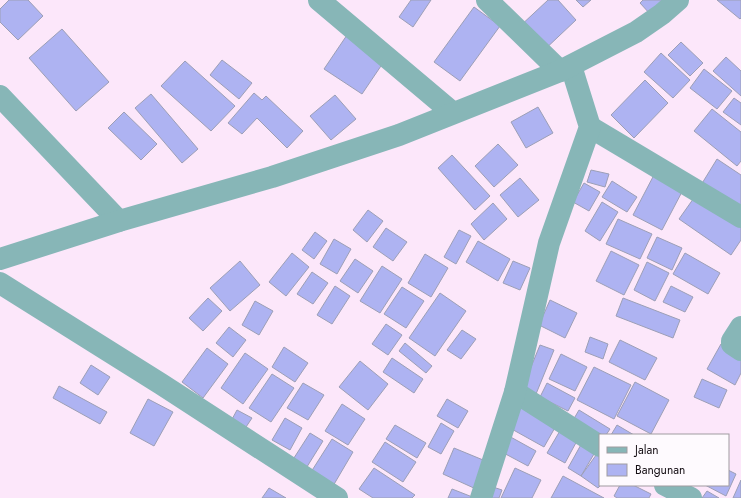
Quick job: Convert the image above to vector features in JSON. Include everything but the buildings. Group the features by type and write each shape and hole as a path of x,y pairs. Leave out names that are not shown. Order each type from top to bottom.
{"street":[{"path":"319,0 453,113"},
{"path":"487,0 565,69 590,126 741,216"},
{"path":"0,259 119,220 272,177 399,135 565,69 636,32 662,14 678,0"},
{"path":"0,96 119,220"},
{"path":"481,498 515,392 549,243 590,126"},
{"path":"0,283 161,384 337,498"},
{"path":"741,327 732,341 733,346 741,350"},
{"path":"515,392 599,445"},
{"path":"667,486 691,498"}]}
